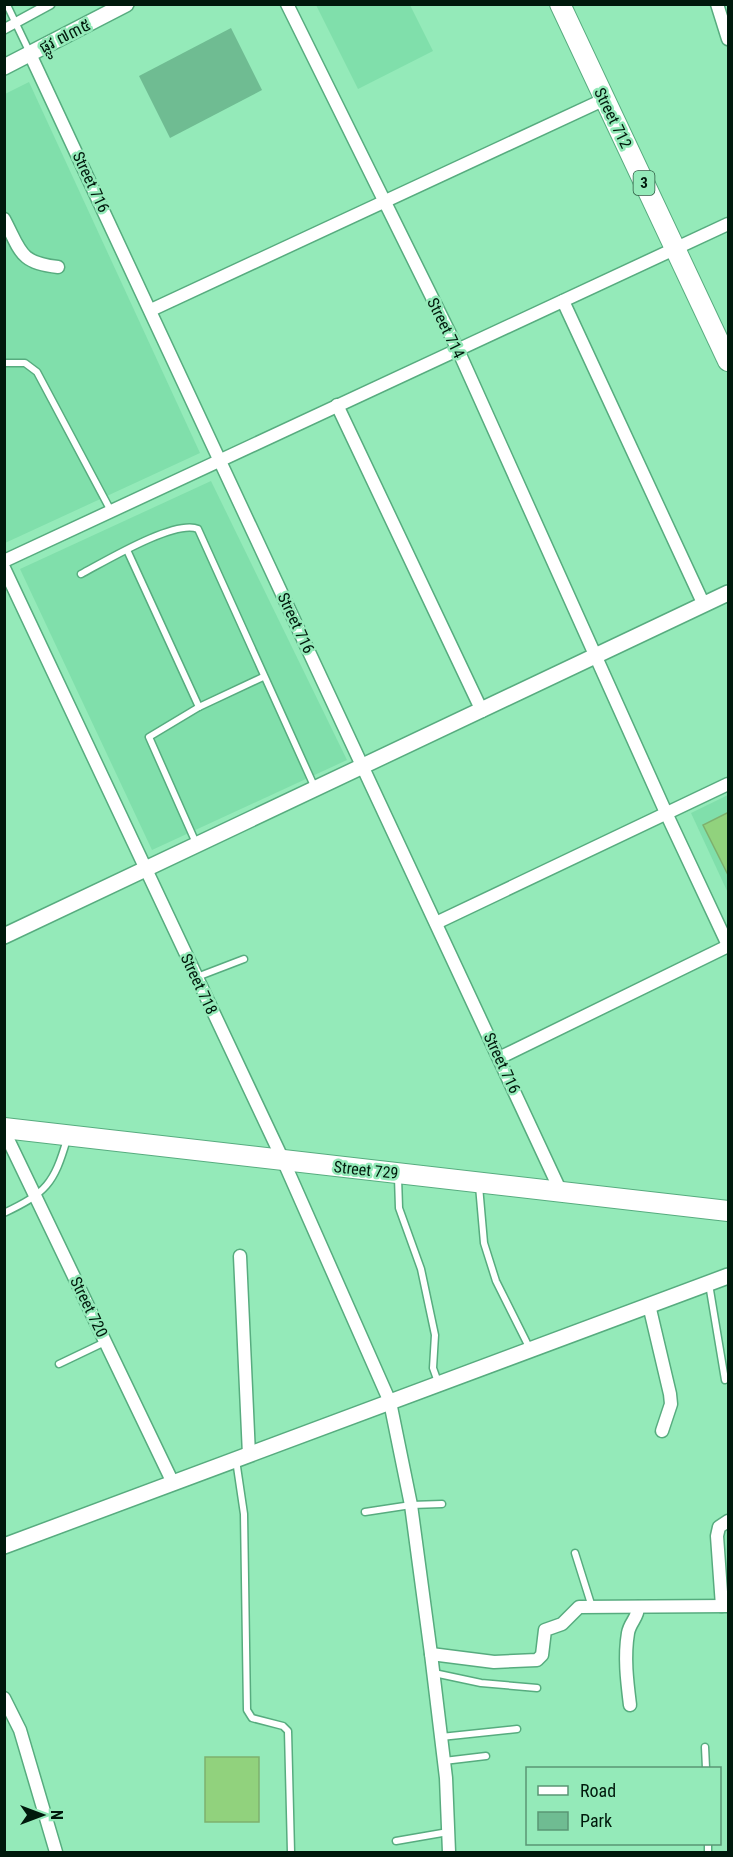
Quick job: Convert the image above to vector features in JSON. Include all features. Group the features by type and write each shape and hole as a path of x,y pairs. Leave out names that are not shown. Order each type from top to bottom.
{"main road":[{"name":"Street 712","path":"560,4 729,361"},
{"name":"Street 729","path":"4,1130 729,1211"}],"street":[{"path":"4,29 50,4"},
{"name":"ផ្លូវ ៧៣៥","path":"4,67 126,4"},
{"name":"Street 714","path":"287,4 458,350 667,815 729,946"},
{"path":"717,4 729,39"},
{"name":"Street 716","path":"30,54 561,1192"},
{"path":"151,310 603,99"},
{"path":"4,219 28,260 36,265 58,267"},
{"path":"4,561 563,301 675,246 729,224"},
{"path":"563,301 704,605"},
{"path":"337,405 482,711"},
{"name":"Street 718","path":"4,568 283,1160 390,1402 411,1505 431,1654 444,1761 449,1852"},
{"path":"4,936 729,593"},
{"path":"436,923 729,784"},
{"path":"499,1058 729,946"},
{"name":"Street 720","path":"4,1130 173,1483"},
{"path":"240,1256 242,1457"},
{"path":"4,1546 729,1276"},
{"path":"648,1305 670,1394 671,1404 662,1431"},
{"path":"431,1654 494,1662 537,1660 542,1655 545,1630 562,1624 579,1607 725,1606 717,1536 719,1527 729,1521"},
{"path":"630,1705 626,1650 628,1629 638,1614 638,1607"},
{"path":"4,1698 21,1730 56,1852"}],"lane":[{"path":"6,5 30,54"},
{"path":"4,363 25,363 37,372 112,512"},
{"path":"81,574 127,550 184,526 198,529 315,788"},
{"path":"127,550 199,707"},
{"path":"196,844 149,737 199,707 263,677"},
{"path":"196,978 244,959"},
{"path":"4,1213 36,1198 58,1169 69,1136"},
{"path":"398,1173 399,1208 421,1269 435,1335 433,1368 438,1384"},
{"path":"478,1182 484,1243 496,1281 530,1350"},
{"path":"708,1283 725,1380"},
{"path":"59,1364 105,1342"},
{"path":"242,1457 246,1710 252,1718 284,1726 288,1731 291,1852"},
{"path":"365,1512 411,1505 442,1504"},
{"path":"575,1553 592,1607"},
{"path":"433,1673 481,1683 537,1688"},
{"path":"441,1737 517,1729"},
{"path":"705,1747 706,1767"},
{"path":"444,1761 486,1756"},
{"path":"396,1841 448,1832"}],"shaded area":[{"path":"316,5 410,5 433,51 358,89"},
{"path":"29,82 200,453 5,543 5,94"},
{"path":"211,481 347,760 152,850 20,569"},
{"path":"728,795 728,893 691,813"}],"green space":[{"path":"231,28 262,90 170,138 139,76"}],"building":[{"path":"729,812 729,877 703,825"},
{"path":"205,1757 259,1757 259,1822 205,1822"}]}
